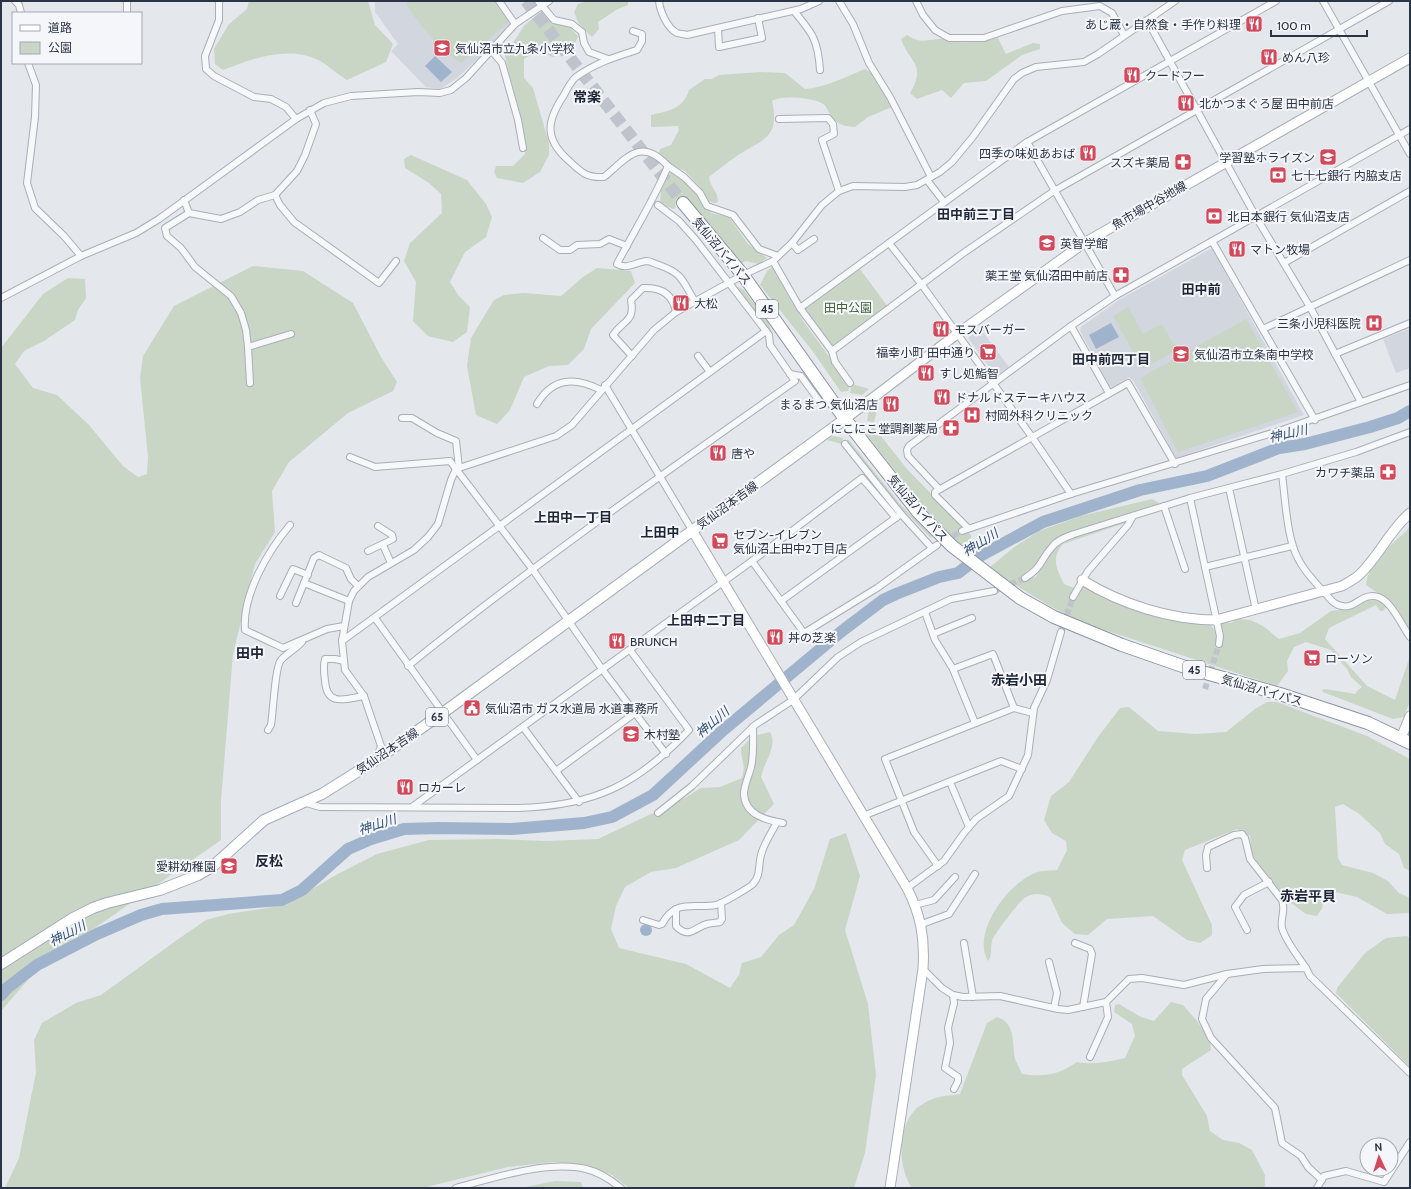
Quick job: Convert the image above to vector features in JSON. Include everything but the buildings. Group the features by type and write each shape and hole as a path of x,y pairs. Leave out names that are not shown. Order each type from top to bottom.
{"highway":[{"name":"気仙沼バイパス","path":"682,204 743,275 845,419 918,512 952,546 1020,598 1054,617 1086,632 1188,668 1280,694 1368,723 1405,740"}],"main road":[{"name":"気仙沼本吉線","path":"1,964 73,918 93,908 160,890 198,875 212,867 264,820 322,794 376,760 845,419"}],"street":[{"path":"15,1 19,6 20,12"},
{"path":"127,1 127,12"},
{"path":"219,1 219,20 205,56 206,69 214,76 254,96 271,99 286,106 296,119"},
{"path":"499,1 515,24"},
{"path":"1,298 81,256 136,233 159,219 296,119 324,103 351,96 418,92 440,93 451,90 466,78 515,24 540,4 549,1"},
{"path":"659,1 660,10 677,33 687,35 794,11 819,1"},
{"path":"839,1 853,24 869,64 890,97 929,178 944,202"},
{"path":"916,1 923,15 934,30 949,38 984,38 1062,11 1100,6 1112,13 1124,35"},
{"path":"458,468 556,436 572,425 654,330 676,312 696,303 743,275 773,261 792,243 822,204 839,191 853,186 905,187 916,185 929,178 952,162 972,138 1014,79 1022,72 1036,67 1084,62 1175,1"},
{"path":"800,308 1027,142 1276,1"},
{"path":"1323,1 1410,154"},
{"path":"832,351 962,254 1054,191 1389,1"},
{"path":"540,4 554,20 572,24 582,32 584,43 589,52 608,59"},
{"path":"794,11 810,30 818,48 820,70"},
{"path":"718,28 719,47 762,38 758,18"},
{"path":"1147,20 1256,217 1310,307 1361,402"},
{"path":"633,31 642,34 642,41 637,50 608,59 574,78 553,111 550,122 550,133 557,150 585,176 596,178 604,177 631,155 646,150 658,155 668,166 684,176 700,193 708,206 734,215 759,249 778,256"},
{"path":"492,50 502,63 518,120 523,148"},
{"name":"魚市場中谷地線","path":"845,419 957,334 1084,243 1410,58"},
{"path":"28,64 36,85 35,117 27,184 35,208 64,236 81,256"},
{"path":"250,382 246,330 241,313 231,296 195,267 181,248 166,236 164,228 189,213 222,219 240,212 258,200 275,195 297,170 305,155 316,124 310,110"},
{"path":"779,119 828,118 833,124 834,134 822,140 839,191"},
{"path":"939,489 908,456 907,450 993,384 1071,326 1115,296 1410,129"},
{"path":"1027,142 1115,296"},
{"path":"668,166 655,196 617,264 621,266 632,266 648,261 674,270 682,279 696,303"},
{"path":"1284,263 1410,192"},
{"path":"275,195 280,205 294,222 378,283 396,261"},
{"path":"184,200 189,213"},
{"path":"408,666 533,570 659,477 795,381 770,345 766,331 729,284 711,258 683,226 658,206"},
{"path":"543,238 560,250 570,250 577,245 600,244 609,239 627,246"},
{"path":"792,243 798,250 814,239"},
{"path":"1212,241 1315,420"},
{"path":"889,243 922,285 1032,437 1071,494"},
{"path":"1263,329 1410,260"},
{"path":"773,261 800,308 832,351 835,362 850,383"},
{"path":"632,356 613,335 620,325 630,318 633,312 631,300 643,288 653,287 669,294 674,302 676,312"},
{"path":"1335,354 1410,323"},
{"path":"1071,326 1109,392"},
{"path":"342,641 766,331"},
{"path":"248,347 292,334"},
{"path":"698,356 710,372"},
{"path":"790,374 801,376 822,405"},
{"path":"537,404 552,388 564,382 588,384 603,388 632,429 659,477 792,699 907,888 915,905 922,924 924,947 923,969 890,1188"},
{"path":"1175,464 1128,383 1109,392 939,489 935,495 965,530 1071,494 1175,464 1315,420 1361,402 1410,386"},
{"path":"376,760 381,746 364,696 345,670 342,641 350,601 358,586 368,577 414,550 428,537 438,524 451,480 458,468 456,441 437,433 412,418 402,418"},
{"path":"1025,578 1038,570 1051,548 1057,542 1074,534 1190,498 1282,474 1356,452 1410,432"},
{"path":"845,444 899,516"},
{"path":"350,457 374,467 450,461 458,468 569,620 602,669 666,754"},
{"path":"1282,474 1292,546 1312,580 1334,603 1340,606 1353,605 1371,596 1383,599 1410,637"},
{"path":"412,807 752,561 862,478 899,516 934,547 877,588 804,633 752,561"},
{"path":"1229,488 1256,610"},
{"path":"1190,498 1220,636 1219,644"},
{"path":"1164,506 1185,569"},
{"path":"1082,580 1112,597 1176,617 1195,620 1216,620 1342,586 1358,576 1380,550 1399,522 1410,513"},
{"path":"781,601 899,516"},
{"path":"1073,597 1082,580 1128,525 1133,516"},
{"path":"290,525 278,539 264,561 251,593 244,619 245,630 283,648 303,641 327,629 344,626"},
{"path":"368,550 383,545 393,539 392,535 378,526"},
{"path":"383,545 391,563"},
{"path":"1204,567 1292,546"},
{"path":"296,603 314,558 319,555 346,568 351,579 358,586"},
{"path":"280,596 293,569 308,575"},
{"path":"304,583 350,601"},
{"path":"658,813 692,786 753,727 792,699 838,657 861,642 951,599 994,591"},
{"path":"925,612 933,634 953,669 975,723"},
{"path":"375,618 408,666 444,712 477,760"},
{"path":"933,634 972,618"},
{"path":"907,888 938,866 950,855 976,819 1009,796 1030,748 1033,713 1047,680 1061,632"},
{"path":"268,730 271,724 280,660 296,649 303,641"},
{"path":"303,802 320,807 551,807 579,802 598,796 630,780 666,754 689,730 630,650"},
{"path":"953,669 993,654 1014,708"},
{"path":"344,662 335,659 326,659 324,664 326,690 329,697 336,700 364,696"},
{"path":"938,866 914,832 885,759 1014,708 1033,713"},
{"path":"556,771 635,714"},
{"path":"1405,740 1410,716"},
{"path":"523,727 579,802"},
{"path":"643,920 659,925 662,924 667,916 676,909 694,904 717,905 754,883 759,873 763,850 780,822 757,816 751,811 746,802 744,794 752,766 753,727"},
{"path":"1405,740 1410,728"},
{"path":"863,816 1001,761 1022,769"},
{"path":"950,782 969,827"},
{"path":"1207,868 1206,855 1208,847 1234,835 1242,834 1245,838 1250,859 1268,882 1275,894 1282,900 1285,908 1282,927 1310,976 1410,1074"},
{"path":"922,924 949,914 975,874"},
{"path":"915,905 934,900 955,877"},
{"path":"1247,930 1236,907 1244,895 1268,882"},
{"path":"676,909 676,926 680,930 688,932 698,929 706,924 720,922 722,919 721,903"},
{"path":"964,943 973,997"},
{"path":"1075,943 1090,949 1092,954 1083,1007"},
{"path":"1049,962 1057,993 1054,1008"},
{"path":"923,969 942,988 953,995 973,997 1000,996 1068,1010 1106,1002 1129,979 1142,978 1184,985 1227,974 1263,969 1306,968"},
{"path":"1227,974 1206,1000 1202,1019 1211,1038 1275,1108 1282,1143 1302,1156 1308,1167 1322,1180"},
{"path":"953,995 954,1003 948,1028 950,1043 945,1068 958,1077 958,1081 954,1089"},
{"path":"1090,1057 1108,1017 1106,1002"},
{"path":"1317,1188 1324,1176 1346,1171 1384,1182 1410,1142"},
{"path":"456,1188 537,1169 569,1167 587,1169 608,1178 621,1188"}],"shaded area":[{"name":"気仙沼市立九条小学校","path":"375,1 499,1 515,24 457,78 440,89 426,87 391,51 398,44 375,12"},
{"name":"気仙沼市立条南中学校","path":"1212,248 1304,415 1176,458 1133,380 1129,377 1112,387 1109,385 1080,331 1081,327 1119,300"},
{"name":"福幸小町 田中通り","path":"980,328 1009,367 996,376 968,338"},
{"path":"1409,329 1410,368 1396,373 1383,339"}],"green space":[{"path":"249,1 368,1 375,25 393,44 386,62 347,80 316,59 305,55 293,54 281,54 257,58 223,70 215,64 214,49 229,24 247,9"},
{"path":"410,1 493,1 509,22 461,63 444,50 424,29 406,4"},
{"path":"587,1 628,1 628,5 616,10 598,22 599,29 592,37 579,24 574,12 578,4"},
{"path":"539,13 556,23 568,25 578,36 574,46 553,57 545,54 538,54 531,55 524,59 524,78 533,88 549,143 549,155 540,172 523,183 497,178 494,172 496,166 513,166 525,154 525,141 521,116 505,55 524,26"},
{"path":"907,35 916,40 926,41 941,39 956,42 978,42 998,38 1006,54 1033,43 1040,44 1040,49 1022,55 986,81 964,83 951,98 942,90 917,99 910,93 915,83 917,70 901,39"},
{"path":"865,69 870,72 892,107 868,117 855,127 839,124 823,104 812,100 789,97 772,101 774,124 771,132 760,142 731,160 709,177 717,195 718,202 714,203 708,201 700,187 685,171 671,165 659,153 660,149 671,145 679,130 678,126 651,127 651,115 669,110 679,105 689,90 705,79 712,79 719,75 760,72 785,73 805,89 828,84"},
{"path":"411,155 467,180 486,204 492,217 486,237 465,252 450,282 458,295 470,307 467,332 453,342 428,336 413,321 416,282 404,261 410,243 442,213 441,194 429,183 405,168 404,159"},
{"path":"670,173 679,173 711,213 729,217 748,244 767,258 758,264 746,261 742,263 689,202 682,197 676,199 675,209 660,205 661,190"},
{"path":"253,266 303,271 353,303 381,357 397,382 393,391 348,413 289,462 272,491 275,532 255,564 233,654 221,801 221,840 39,967 1,1011 1,348 43,294 68,278 85,279 86,298 78,310 75,320 44,341 24,351 15,364 33,388 57,395 89,425 123,466 138,477 147,474 148,457 140,378 143,356 174,306"},
{"path":"772,267 803,321 850,385 848,391 841,392 814,353 760,285 767,271"},
{"path":"597,268 631,271 635,283 591,329 584,349 568,365 549,366 524,377 510,410 497,424 476,415 467,366 471,338 494,300 504,295 524,293 561,296 583,277"},
{"name":"田中公園","path":"860,269 888,307 834,348 805,308"},
{"path":"738,287 744,290 769,324 773,335 736,288"},
{"path":"1128,307 1143,334 1162,324 1177,350 1143,369 1113,316"},
{"path":"1246,319 1298,412 1178,452 1140,378"},
{"path":"852,384 869,389 862,395 850,393"},
{"path":"879,403 874,422 867,421 869,410"},
{"path":"872,425 907,469 971,535 971,540 960,545 922,505 866,434 866,431"},
{"path":"833,436 843,438 842,444 827,440"},
{"path":"848,439 900,504 932,536 931,538 903,510 870,473 852,446 846,442"},
{"path":"1152,499 1159,503 1160,506 1061,538 1053,548 1060,542 1076,534 1128,520 1125,523 1063,544 1059,549 1056,559 1057,568 1064,584 1074,588 1071,597 1077,599 1081,588 1084,586 1106,598 1157,616 1197,624 1209,623 1217,633 1216,646 1220,647 1223,637 1218,623 1231,623 1239,619 1250,620 1263,626 1279,639 1300,633 1331,611 1354,608 1365,601 1374,600 1380,602 1386,607 1383,611 1380,611 1376,605 1329,628 1325,639 1367,686 1395,700 1410,656 1410,701 1404,717 1393,719 1323,692 1322,690 1325,689 1356,694 1356,692 1362,687 1351,677 1347,669 1331,650 1306,642 1294,647 1287,661 1288,671 1277,686 1083,623 1048,605 989,568 1013,548 1039,531 1081,516","holes":["1048,554 1036,577 1029,579"]},
{"path":"1410,527 1410,632 1388,600 1366,585 1371,568 1383,553"},
{"path":"1267,702 1277,702 1367,736 1410,759 1410,871 1404,868 1399,854 1385,844 1380,833 1358,813 1343,804 1335,807 1338,858 1342,865 1373,873 1388,881 1399,893 1410,898 1410,913 1387,914 1357,897 1326,890 1322,908 1317,916 1306,914 1287,900 1251,853 1250,836 1237,829 1185,850 1182,860 1212,925 1212,935 1200,943 1187,940 1153,916 1107,919 1088,935 1075,934 1062,923 1050,897 1035,894 1029,895 1023,899 1002,925 992,941 988,961 984,950 984,937 988,923 995,910 1014,887 1025,879 1037,872 1057,870 1067,850 1066,841 1052,833 1044,820 1051,796 1069,782 1098,737 1120,708 1129,707 1158,731 1195,734 1226,732 1255,709"},
{"path":"770,732 772,743 770,754 761,777 774,804 739,840 676,868 651,872 625,887 616,906 611,929 619,948 686,964 730,988 739,975 742,963 761,957 779,935 794,925 814,889 830,839 846,833 860,876 845,930 868,1004 876,1075 865,1153 854,1188 629,1188 612,1175 587,1165 553,1162 508,1167 422,1188 5,1188 19,1158 36,1072 34,1040 42,1023 76,1003 101,995 206,920 228,914 286,905 334,876 377,854 429,840 498,839 546,841 598,839 685,798 701,788 720,787 742,778 743,766 741,748 753,736"},
{"path":"1407,936 1410,939 1410,1067 1336,993 1337,988 1365,953 1386,938"},
{"path":"1171,1002 1183,1005 1197,1021 1210,1040 1211,1050 1182,1069 1182,1075 1207,1116 1210,1131 1223,1140 1239,1143 1252,1150 1265,1175 1265,1186 1262,1188 912,1188 907,1180 902,1160 902,1138 909,1118 917,1108 930,1100 942,1096 960,1094 987,1023 997,1017 1007,1024 1012,1034 1015,1059 1022,1074 1044,1075 1064,1070 1077,1062 1101,1063 1125,1058 1135,1036 1132,1024 1114,1012 1115,1005 1119,1004 1141,1017 1154,1021"},
{"path":"555,1181 581,1182 583,1188 521,1188"}],"water":[{"path":"435,56 452,72 441,82 425,66"},
{"path":"1111,323 1119,337 1096,349 1089,335"},
{"path":"646,924 650,926 652,930 650,934 646,936 642,934 640,930 642,926"}],"waterway":[{"name":"神山川","path":"1,995 7,988 37,965 97,934 141,915 162,909 282,900 302,890 348,849 371,839 404,829 512,829 584,823 612,817 653,795 721,732 842,631 883,600 939,577 958,573 980,556 1043,522 1140,490 1207,476 1279,448 1305,444 1370,427 1398,418 1410,411"}],"tunnel":[{"path":"526,1 683,203"},
{"path":"937,545 962,531"},
{"path":"994,591 1025,578"},
{"path":"1061,632 1073,597"},
{"path":"1205,689 1219,644"}],"place":[{"name":"あじ蔵・自然食・手作り料理","path":"1254,24"},
{"name":"気仙沼市立九条小学校","path":"442,48"},
{"name":"めん八珍","path":"1269,57"},
{"name":"クードフー","path":"1132,75"},
{"name":"北かつまぐろ屋 田中前店","path":"1186,103"},
{"name":"四季の味処あおば","path":"1088,153"},
{"name":"学習塾ホライズン","path":"1328,157"},
{"name":"スズキ薬局","path":"1183,162"},
{"name":"七十七銀行 内脇支店","path":"1278,175"},
{"name":"北日本銀行 気仙沼支店","path":"1214,216"},
{"name":"英智学館","path":"1047,243"},
{"name":"マトン牧場","path":"1237,249"},
{"name":"薬王堂 気仙沼田中前店","path":"1121,275"},
{"name":"大松","path":"681,303"},
{"name":"三条小児科医院","path":"1374,323"},
{"name":"モスバーガー","path":"941,329"},
{"name":"福幸小町 田中通り","path":"988,352"},
{"name":"気仙沼市立条南中学校","path":"1181,354"},
{"name":"すし処鮨智","path":"926,373"},
{"name":"ドナルドステーキハウス","path":"942,397"},
{"name":"まるまつ 気仙沼店","path":"891,404"},
{"name":"村岡外科クリニック","path":"972,415"},
{"name":"にこにこ堂調剤薬局","path":"951,428"},
{"name":"唐や","path":"718,453"},
{"name":"カワチ薬品","path":"1388,472"},
{"name":"セブン-イレブン 気仙沼上田中2丁目店","path":"720,541"},
{"name":"丼の芝楽","path":"775,637"},
{"name":"BRUNCH","path":"617,641"},
{"name":"ローソン","path":"1312,658"},
{"name":"気仙沼市 ガス水道局 水道事務所","path":"472,708"},
{"name":"木村塾","path":"631,734"},
{"name":"ロカーレ","path":"405,787"},
{"name":"愛耕幼稚園","path":"229,866"}],"district":[{"name":"常楽","path":"587,97"},
{"name":"田中前三丁目","path":"976,214"},
{"name":"田中前","path":"1201,289"},
{"name":"田中前四丁目","path":"1111,359"},
{"name":"上田中一丁目","path":"573,517"},
{"name":"上田中","path":"660,532"},
{"name":"上田中二丁目","path":"706,620"},
{"name":"田中","path":"250,653"},
{"name":"赤岩小田","path":"1019,680"},
{"name":"反松","path":"269,861"},
{"name":"赤岩平貝","path":"1308,896"}]}
